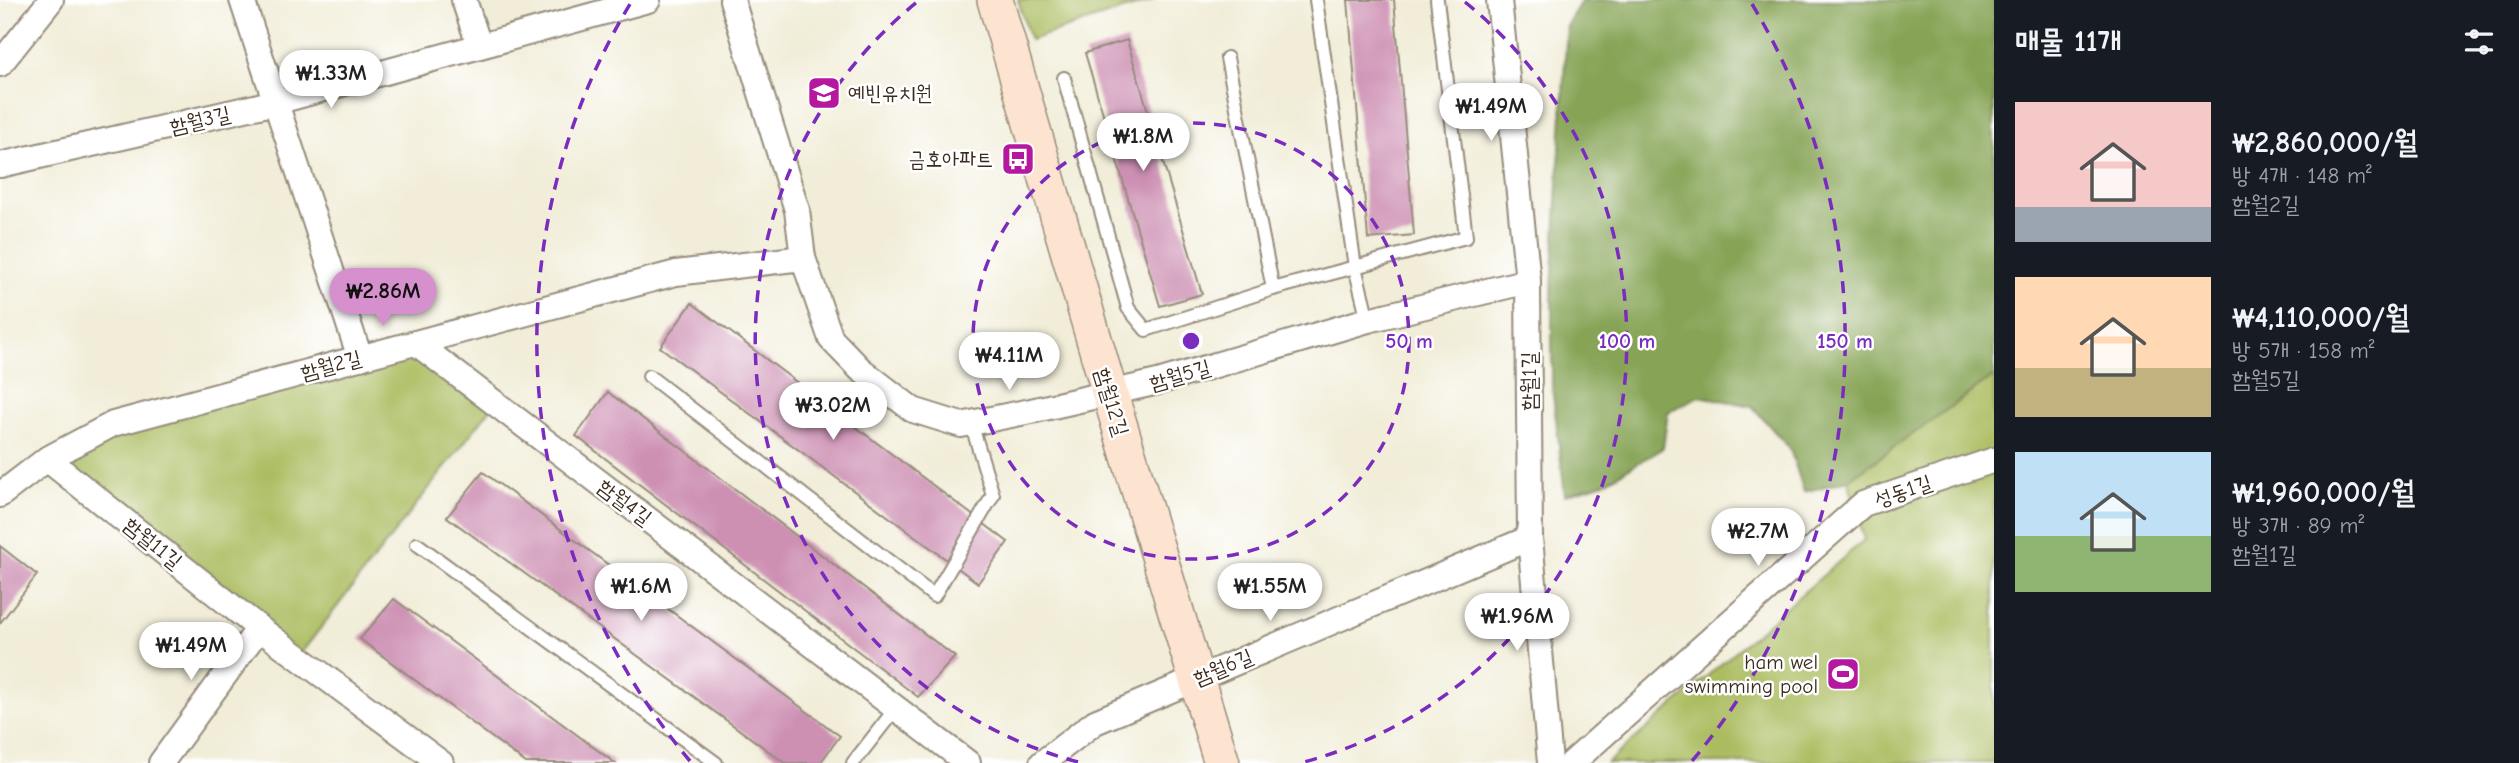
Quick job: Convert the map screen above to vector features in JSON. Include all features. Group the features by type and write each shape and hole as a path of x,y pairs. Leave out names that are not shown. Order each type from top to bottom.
{"street":[{"path":"0,64 51,0"},
{"path":"242,0 360,358"},
{"path":"464,0 479,45"},
{"name":"함월3길","path":"0,165 276,102 648,0"},
{"name":"함월5길","path":"732,0 797,210 803,258 831,339 860,369 913,410 961,425 1110,394 1368,320 1528,281"},
{"name":"함월12길","path":"995,0 1110,394 1222,763"},
{"name":"함월1길","path":"1499,0 1528,281 1530,538 1550,763"},
{"name":"함월2길","path":"0,495 47,459 113,424 676,273 803,258"},
{"name":"함월4길","path":"416,343 968,763"},
{"name":"함월11길","path":"47,459 258,628 441,763"},
{"name":"성동1길","path":"1572,763 1863,504 1994,460"},
{"name":"함월6길","path":"1042,763 1095,722 1530,538"},
{"path":"161,763 258,628"}],"lane":[{"path":"1316,0 1355,267 1368,320"},
{"path":"1064,78 1128,308 1146,330 1273,289 1466,237 1437,0"},
{"path":"1227,58 1273,289"},
{"path":"649,376 934,596 993,495 971,423"},
{"path":"416,544 716,763"},
{"path":"853,763 897,708"}],"green space":[{"path":"1018,0 1153,0 1030,40"},
{"path":"1582,0 1994,0 1994,376 1848,480 1804,492 1790,449 1752,406 1699,396 1668,412 1663,448 1604,483 1565,495 1552,386 1552,290 1567,24"},
{"path":"416,343 495,403 298,657 47,459 113,424"},
{"path":"1994,376 1994,763 1607,763 1864,540 1848,480"}],"building":[{"path":"1348,0 1394,0 1414,235 1368,239"},
{"path":"1127,40 1202,294 1160,306 1085,53"},
{"path":"692,303 1008,542 978,583 660,347"},
{"path":"608,392 955,657 918,697 576,436"},
{"path":"483,472 840,736 820,763 785,763 447,517"},
{"path":"0,546 37,575 0,623"},
{"path":"394,599 615,763 526,763 360,639"}],"place":[{"name":"예빈유치원","path":"824,93"},
{"name":"금호아파트","path":"1018,159"},
{"name":"ham wel swimming pool","path":"1843,674"}]}
